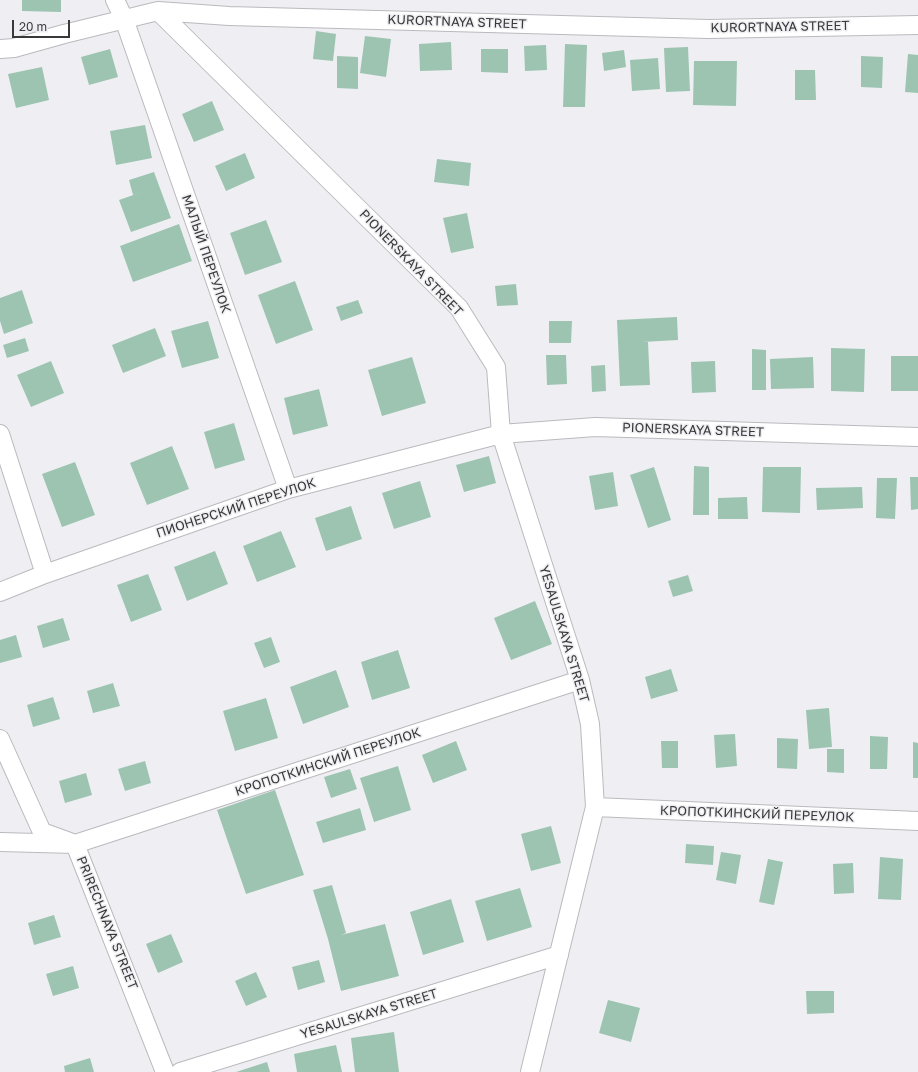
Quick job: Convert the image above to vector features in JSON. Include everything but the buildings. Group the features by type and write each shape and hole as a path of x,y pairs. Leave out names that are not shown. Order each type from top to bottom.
{"street":[{"name":"МАЛЫЙ ПЕРЕУЛОК","path":"115,0 124,20 288,489"},
{"name":"KURORTNAYA STREET","path":"0,49 14,48 158,11 229,16 709,28 918,25"},
{"name":"PIONERSKAYA STREET","path":"158,11 458,308 496,367 501,434 595,427 918,437"},
{"path":"0,434 45,574"},
{"name":"ПИОНЕРСКИЙ ПЕРЕУЛОК","path":"0,592 45,574 288,489 501,434"},
{"name":"YESAULSKAYA STREET","path":"501,434 580,680 590,724 595,807 530,1072"},
{"name":"КРОПОТКИНСКИЙ ПЕРЕУЛОК","path":"76,844 580,680"},
{"path":"0,739 42,832 76,844"},
{"name":"КРОПОТКИНСКИЙ ПЕРЕУЛОК","path":"595,807 918,821"},
{"name":"PRIRECHNAYA STREET","path":"0,842 76,844 166,1072"},
{"name":"YESAULSKAYA STREET","path":"180,1072 558,955"}]}
